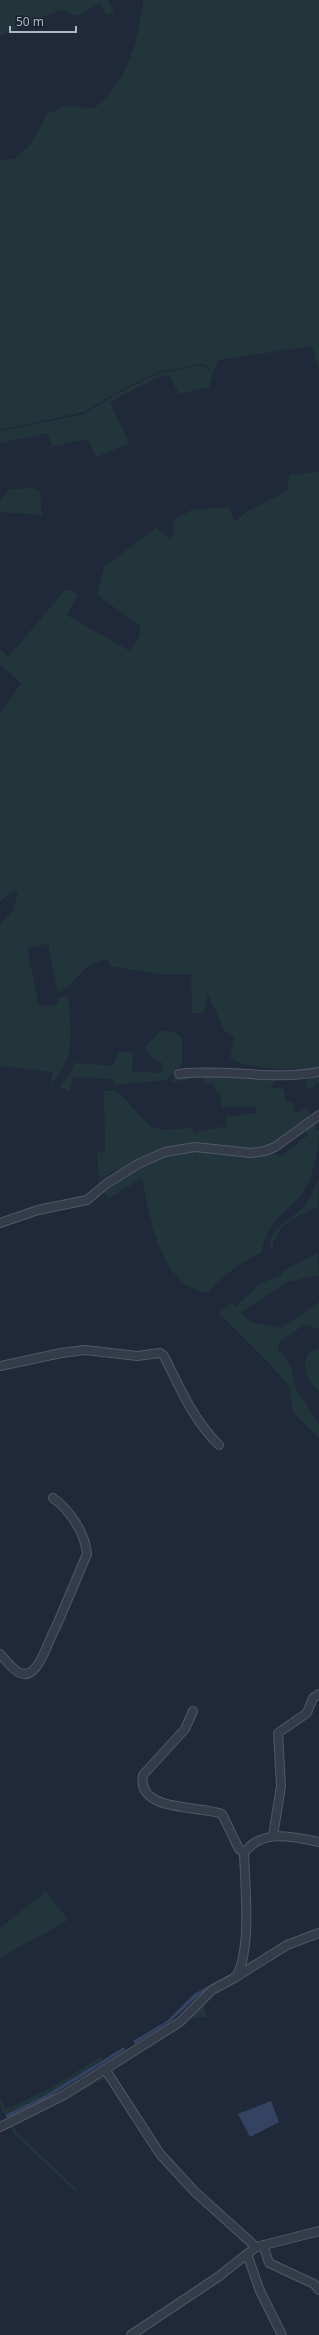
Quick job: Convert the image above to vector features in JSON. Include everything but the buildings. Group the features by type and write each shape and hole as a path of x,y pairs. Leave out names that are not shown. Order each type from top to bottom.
{"street":[{"path":"179,1074 202,1071 261,1076 298,1076 319,1072"},
{"path":"0,1223 38,1210 87,1200 106,1184 138,1164 165,1152 196,1147 252,1153 265,1151 275,1147 319,1115"},
{"path":"0,1366 73,1351 95,1350 137,1356 160,1353 164,1356 179,1388 208,1435 219,1444"},
{"path":"0,1654 17,1672 27,1674 33,1672 39,1665 87,1554 86,1546 70,1512 53,1498"},
{"path":"273,1836 281,1786 278,1733 307,1713 313,1698 319,1694"},
{"path":"193,1711 186,1729 143,1775 144,1787 153,1798 162,1804 222,1814 239,1849 244,1853"},
{"path":"236,1977 244,1953 244,1853 248,1849 273,1836 286,1835 319,1842"},
{"path":"1,2123 64,2095 180,2022 212,1990 236,1977 287,1945 319,1933"},
{"path":"106,2069 160,2154 195,2192 259,2246 269,2263 314,2284 319,2290"},
{"path":"131,2335 218,2277 259,2246 319,2230"},
{"path":"247,2254 260,2290 282,2335"}],"green space":[{"path":"0,0 108,0 114,12 106,16 100,3 77,16 64,10 57,11 0,36"},
{"path":"143,0 319,0 319,371 312,346 218,360 213,374 207,366 200,364 158,372 125,388 84,412 0,430 0,161 15,158 30,145 47,114 66,106 94,108 105,98 123,74 129,60 138,30"},
{"path":"200,365 206,367 213,375 209,387 179,394 169,375 155,379 110,402 129,443 97,457 87,439 52,447 48,433 0,443 0,431 84,414 125,389 159,373"},
{"path":"319,472 319,1067 286,1069 260,1067 238,1062 230,1058 234,1037 225,1031 208,995 203,1013 192,1013 191,974 156,974 110,966 107,959 90,965 71,984 58,993 48,944 27,948 39,1006 58,1004 57,998 68,996 71,1032 69,1053 59,1074 51,1084 53,1072 0,1066 0,924 13,911 18,892 12,892 0,902 0,713 21,683 0,665 0,649 8,657 65,590 71,590 77,596 67,615 130,651 140,635 140,626 97,595 104,567 156,528 169,538 174,534 173,520 192,510 229,507 235,521 248,511 287,491 289,475"},
{"path":"34,488 40,491 42,515 0,512 0,500 10,489"},
{"path":"161,1030 175,1032 182,1038 182,1065 166,1080 114,1085 114,1079 73,1077 69,1092 60,1086 70,1074 74,1063 113,1066 118,1052 133,1052 132,1071 159,1073 162,1069 162,1063 150,1057 145,1048"},
{"path":"196,1074 276,1081 271,1088 284,1089 285,1101 293,1102 295,1111 298,1113 306,1108 310,1113 307,1119 272,1146 257,1150 242,1150 196,1143 112,1172 99,1180 97,1153 105,1152 104,1091 117,1091 150,1126 164,1130 192,1128 194,1133 226,1126 226,1117 256,1113 255,1106 222,1107 220,1092 216,1093 214,1083 205,1084 202,1077 172,1082 172,1078"},
{"path":"319,1075 319,1083 315,1084 312,1090 305,1086 306,1081 309,1078"},
{"path":"317,1121 315,1129 319,1130 317,1153 307,1187 272,1226 267,1234 262,1252 233,1269 208,1292 192,1288 179,1279 168,1265 154,1230 142,1178 108,1199 104,1192 144,1164 167,1154 179,1151 199,1150 252,1156 262,1156 273,1152 280,1157 308,1135 304,1129"},
{"path":"319,1178 318,1207 294,1218 281,1229 273,1244 273,1253 270,1245 271,1238 280,1226 305,1205"},
{"path":"318,1253 319,1275 288,1282 240,1313 253,1323 281,1328 319,1302 319,1329 304,1325 279,1342 278,1349 290,1364 296,1389 319,1424 319,1438 294,1413 288,1384 219,1313 231,1302 235,1307 261,1283 280,1276 283,1271"},
{"path":"319,1349 319,1392 306,1374 305,1363 309,1352"},
{"path":"46,1891 68,1920 0,1958 0,1928"},
{"path":"203,2002 207,2017 187,2018"},
{"path":"100,2057 102,2060 44,2096 5,2115 0,2105 0,2097 5,2110 51,2088"},
{"path":"104,2074 109,2079 102,2080 14,2126 16,2131 77,2190 76,2192 14,2134 9,2125"}],"water":[{"path":"232,1973 232,1976 199,1995 171,2021 135,2044 133,2041 167,2021 194,1994"},
{"path":"124,2047 125,2050 46,2099 7,2118 5,2115 44,2096"},
{"path":"271,2101 279,2122 250,2137 238,2114"}]}
